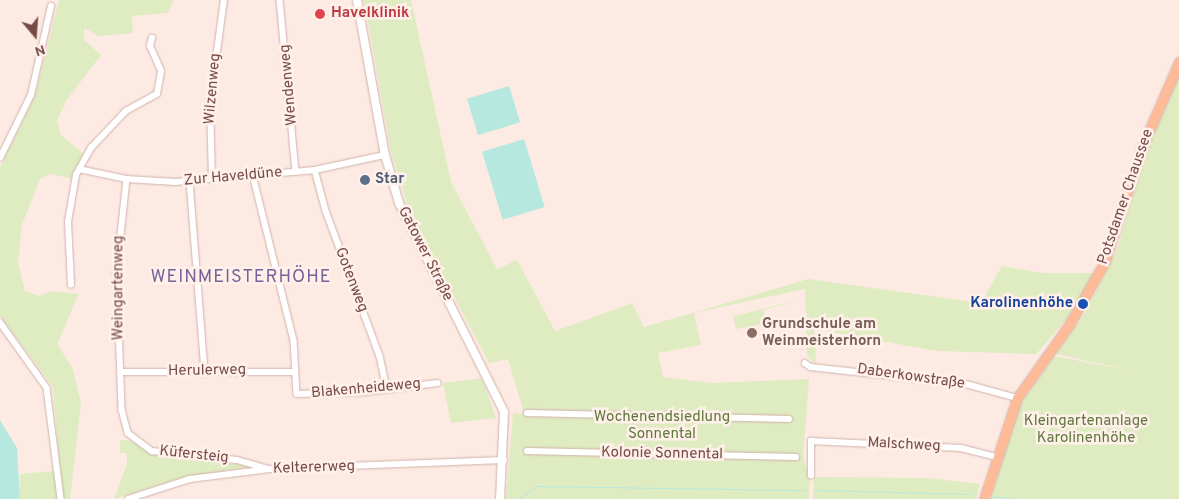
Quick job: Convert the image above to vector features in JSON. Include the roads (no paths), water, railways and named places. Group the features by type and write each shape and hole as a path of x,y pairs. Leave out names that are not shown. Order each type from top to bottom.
{"main road":[{"name":"Gatower Straße","path":"357,0 385,155 399,203 497,392 506,421 500,499"},
{"name":"Potsdamer Chaussee","path":"984,499 996,457 1017,398 1049,354 1102,267 1142,147 1179,62"}],"street":[{"name":"Wilzenweg","path":"212,180 209,134 219,24 224,0"},
{"name":"Wendenweg","path":"280,0 296,171"},
{"path":"0,158 31,95 51,6"},
{"path":"71,285 68,222 79,169 91,148 126,111 157,94 161,71 150,46 152,38"},
{"name":"Zur Haveldüne","path":"79,169 127,179 212,180 316,170 385,155"},
{"name":"Gotenweg","path":"316,170 326,211 380,356 387,389"},
{"path":"253,175 294,341 294,372"},
{"name":"Weingartenweg","path":"122,398 118,239 127,179"},
{"path":"190,181 205,372"},
{"path":"0,322 47,388 61,499"},
{"name":"Daberkowstraße","path":"805,363 810,368 966,384 1017,398"},
{"name":"Herulerweg","path":"121,372 294,372"},
{"name":"Blakenheideweg","path":"294,372 295,391 301,395 387,389 437,383"},
{"name":"Küfersteig","path":"122,398 128,433 145,448 181,457 237,460 269,469"},
{"path":"527,413 788,419"},
{"name":"Malschweg","path":"811,476 811,441 961,448 996,457"},
{"name":"Kolonie Sonnental","path":"527,451 796,457"},
{"name":"Keltererweg","path":"128,499 190,480 269,469 504,460"}],"water":[{"path":"509,86 520,122 478,135 467,99"},
{"path":"524,139 545,207 503,220 482,152"},
{"path":"0,420 17,448 20,499 0,499"}],"waterway":[{"path":"519,499 536,486 805,490"},
{"path":"818,490 970,494"},
{"path":"991,496 1015,499"}],"place":[{"name":"Havelklinik","path":"320,14"},
{"name":"Star","path":"365,180"},
{"name":"Karolinenhöhe","path":"1083,304"},
{"name":"Grundschule am Weinmeisterhorn","path":"752,333"}],"district":[{"name":"WEINMEISTERHÖHE","path":"241,278"}],"park label":[{"name":"Wochenendsiedlung Sonnental","path":"662,426"},
{"name":"Kleingartenanlage Karolinenhöhe","path":"1086,430"}]}
